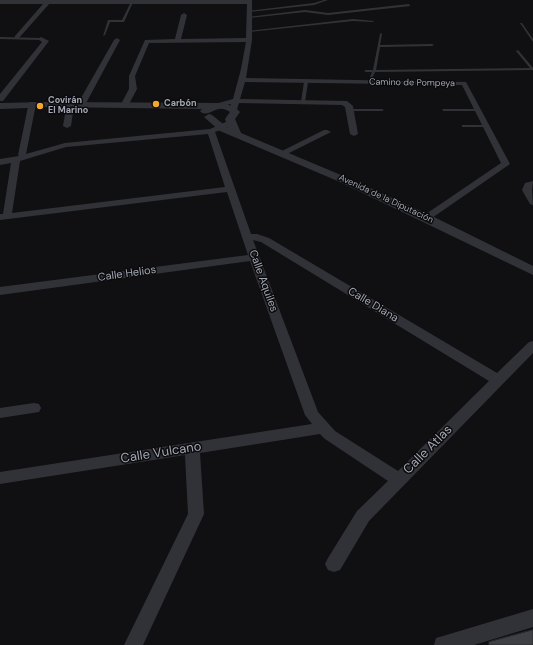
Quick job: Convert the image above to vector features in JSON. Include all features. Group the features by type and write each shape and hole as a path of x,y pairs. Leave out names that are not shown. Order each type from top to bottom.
{"street":[{"path":"16,38 48,1"},
{"path":"0,2 249,1 249,31 243,80 234,117"},
{"path":"178,24 185,2"},
{"path":"178,40 184,15"},
{"path":"0,38 46,41 0,99"},
{"path":"81,105 116,40"},
{"path":"124,106 133,89 132,76 146,42 151,40 178,40 195,43 248,40"},
{"name":"Camino de Pompeya","path":"243,80 464,83 488,126 506,164 426,218"},
{"path":"216,106 207,109 207,115 221,118 234,117 303,102 344,103 349,105 354,134"},
{"path":"32,104 22,155 3,216 230,190"},
{"name":"Avenida de la Diputación","path":"0,106 32,104 187,108 216,106 230,107 234,117 282,153 426,218 533,271"},
{"path":"67,126 70,105"},
{"name":"Avenida de la Diputación","path":"187,108 207,115 216,130 234,117"},
{"path":"0,162 20,159 65,145 216,130"},
{"name":"Calle Aquiles","path":"216,130 230,190 312,415 322,428 330,435 398,480"},
{"path":"282,153 328,132"},
{"path":"533,184 528,185 527,190 533,202"},
{"name":"Calle Diana","path":"247,237 257,237 264,240 498,380"},
{"name":"Calle Helios","path":"0,291 254,257"},
{"name":"Calle Atlas","path":"334,564 363,516 533,345"},
{"path":"0,413 34,408"},
{"name":"Calle Vulcano","path":"0,478 322,428"},
{"path":"133,645 196,514 192,448"},
{"path":"443,645 533,618"}],"lane":[{"path":"249,14 314,4 327,0"},
{"path":"124,27 123,21 133,1"},
{"path":"249,14 305,11 328,14 409,5"},
{"path":"104,35 109,21 123,21"},
{"path":"249,31 346,21 372,22"},
{"path":"521,24 533,41"},
{"path":"369,82 374,71 381,34"},
{"path":"378,46 432,45"},
{"path":"518,51 533,69"},
{"path":"366,71 533,69"},
{"path":"303,102 306,82"},
{"path":"350,110 382,110"},
{"path":"444,110 479,110"},
{"path":"463,126 488,126"}],"building":[{"path":"533,630 533,645 489,645 489,642"}],"place":[{"name":"Carbón","path":"156,104"},
{"name":"Covirán El Marino","path":"40,106"}]}
